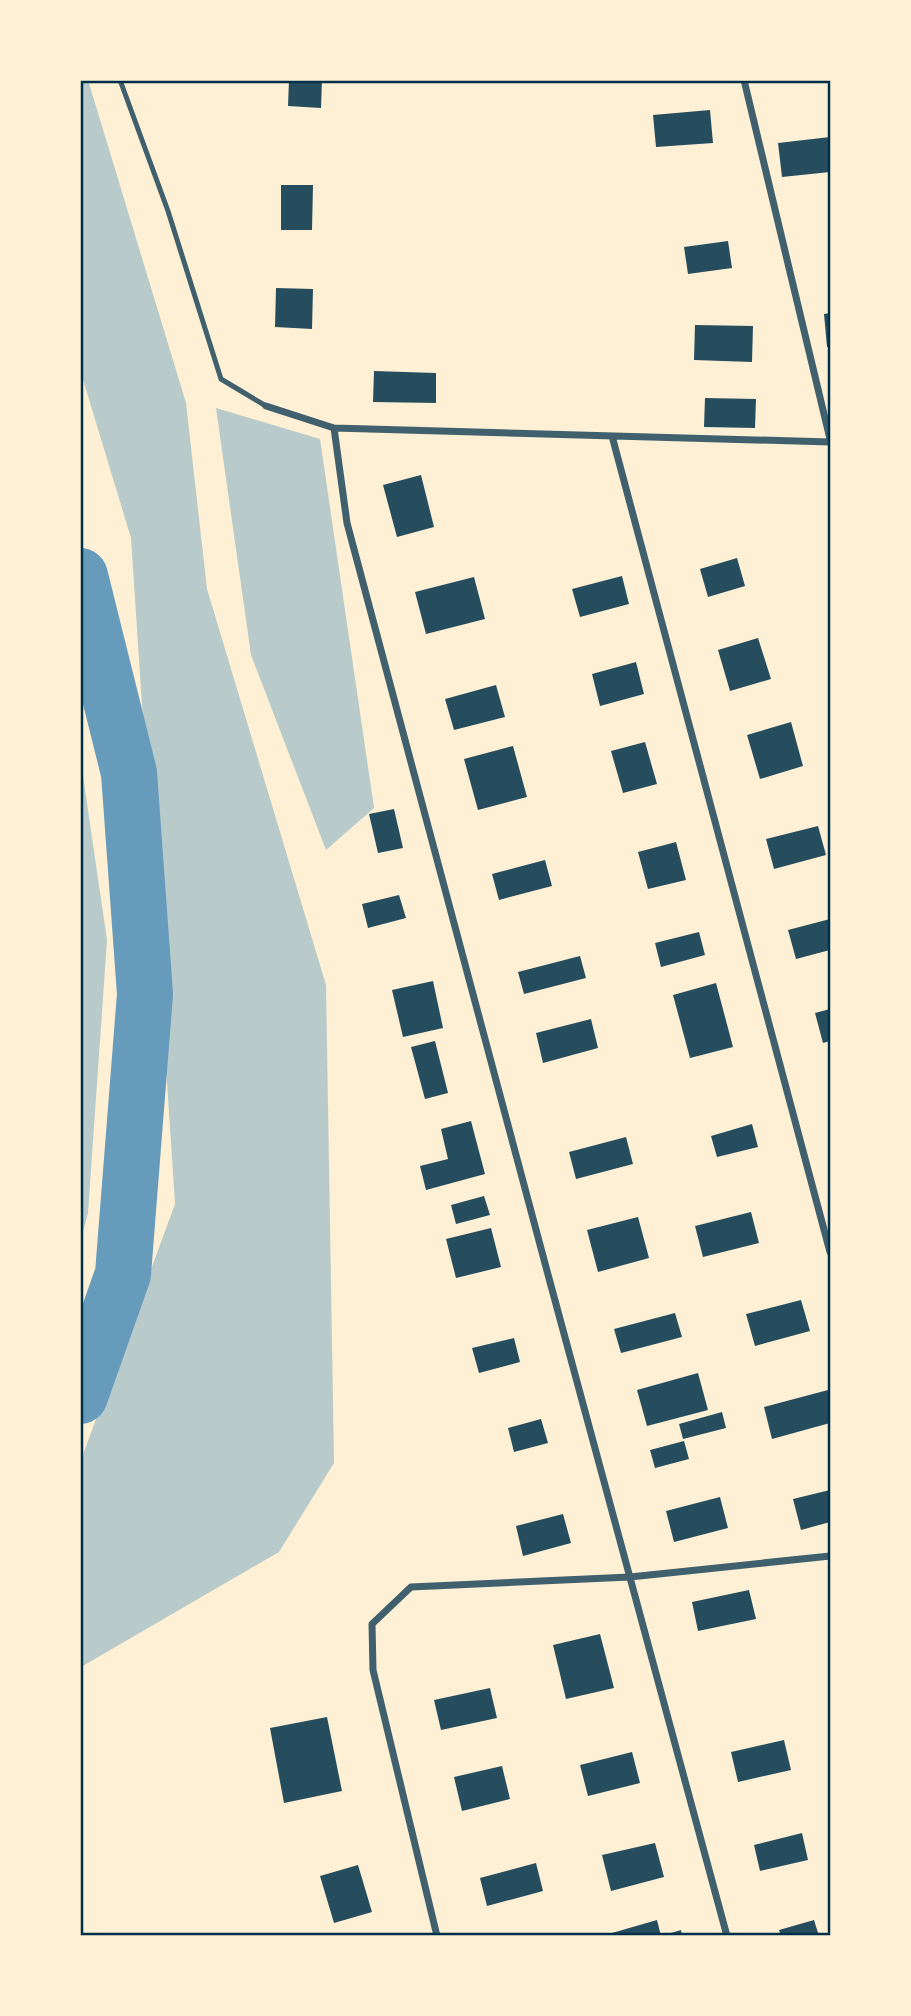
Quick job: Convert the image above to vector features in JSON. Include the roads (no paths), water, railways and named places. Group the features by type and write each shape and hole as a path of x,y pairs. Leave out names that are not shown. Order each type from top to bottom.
{"street":[{"path":"266,406 334,428 831,441 744,80"},
{"path":"334,428 347,523 727,1936"},
{"path":"612,436 831,1252"},
{"path":"437,1936 373,1670 372,1624 411,1587 630,1577 831,1556"}],"lane":[{"path":"120,80 168,211 221,379 266,406"}],"waterway":[{"path":"80,576 129,773 145,994 123,1274 80,1396"}]}
